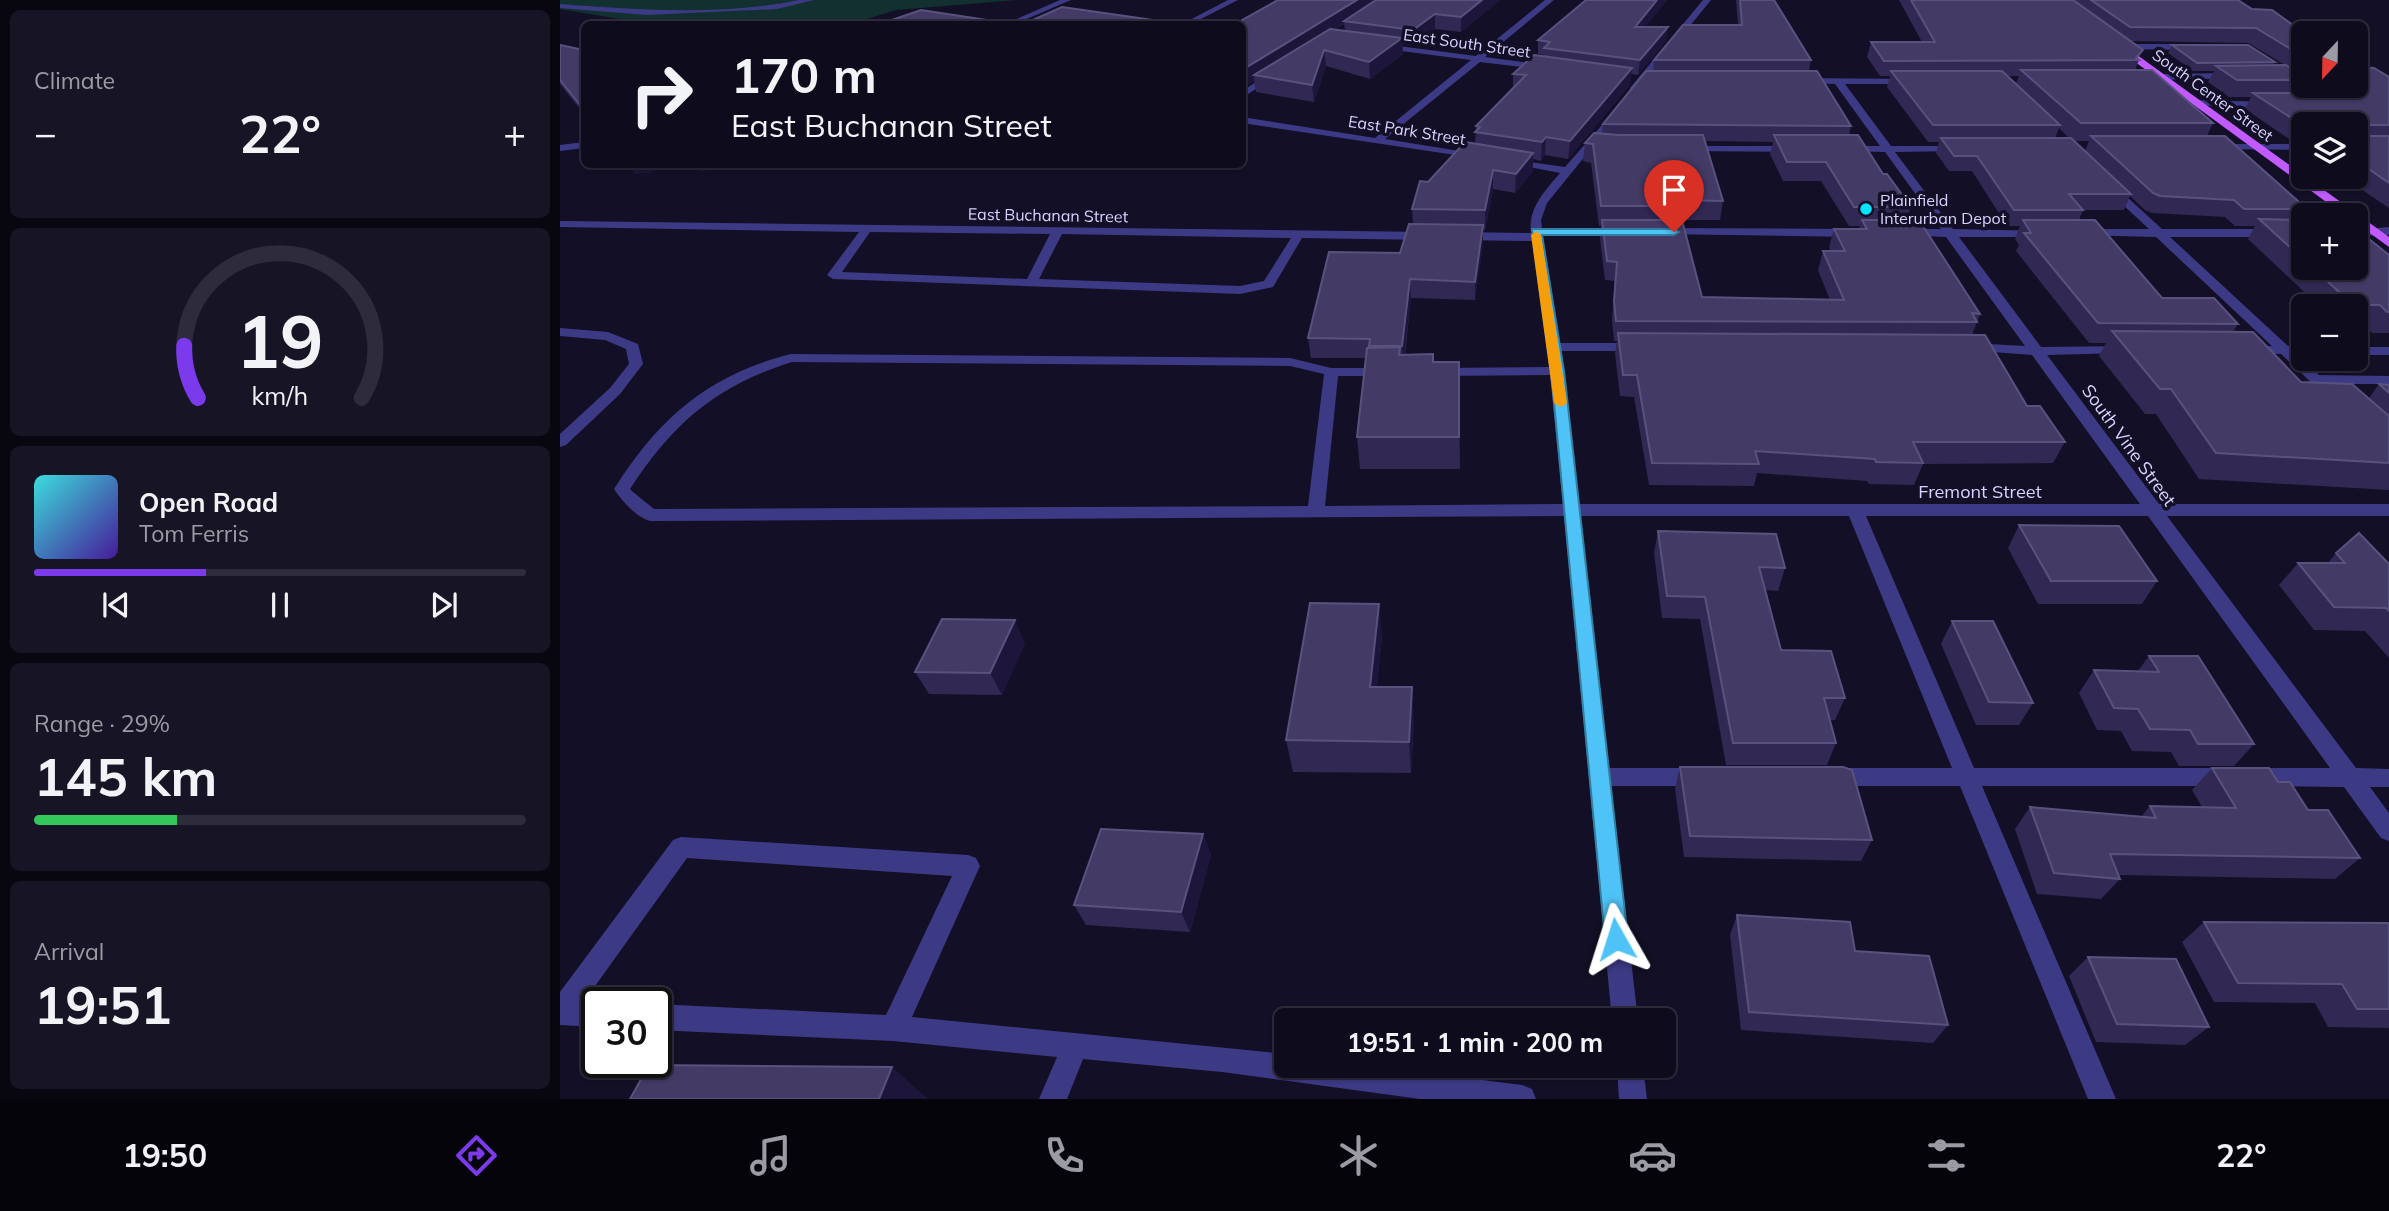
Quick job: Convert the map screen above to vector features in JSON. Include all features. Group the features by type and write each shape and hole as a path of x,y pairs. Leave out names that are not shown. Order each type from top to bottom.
{"main road":[{"name":"South Center Street","path":"2108,38 2334,203"},
{"name":"South Center Street","path":"2368,227 2389,243"}],"street":[{"path":"783,0 806,1"},
{"path":"1016,21 1067,0"},
{"path":"1192,21 1234,0"},
{"path":"1377,141 1550,0"},
{"path":"1624,1008 1557,371 1535,220 1542,202 1646,81 1707,0"},
{"path":"560,6 647,13 736,10 806,1"},
{"name":"East South Street","path":"1370,44 1559,69"},
{"path":"2120,47 2206,47"},
{"path":"1246,92 1286,67"},
{"path":"2144,81 2242,76"},
{"path":"1628,78 1646,81"},
{"path":"1784,81 1919,81"},
{"name":"South Vine Street","path":"1838,81 2389,831"},
{"path":"2197,103 2283,104"},
{"name":"East Park Street","path":"1246,121 1485,158"},
{"path":"560,148 581,145"},
{"path":"1589,145 1605,147"},
{"path":"2206,147 2291,147"},
{"path":"1838,149 1971,148"},
{"path":"1678,149 1812,149"},
{"path":"1499,160 1567,171"},
{"path":"2098,176 2350,411"},
{"name":"East Buchanan Street","path":"560,224 1298,235 1632,232"},
{"path":"868,227 833,275 1240,290 1269,284 1298,235"},
{"path":"1031,283 1058,230"},
{"path":"2368,233 2389,231"},
{"path":"1646,232 1867,233"},
{"path":"1895,233 2061,233"},
{"path":"2074,233 2291,233"},
{"path":"560,332 608,336 633,346 636,364 615,391 560,442"},
{"path":"1553,347 1650,347"},
{"path":"1959,347 2036,351 2134,349"},
{"path":"2228,350 2291,351"},
{"path":"2368,351 2389,351"},
{"name":"Fremont Street","path":"1331,372 1290,362 791,358 715,389 691,406 637,466 622,489 650,515 1572,510 2389,510"},
{"path":"1424,372 1557,371"},
{"path":"1316,511 1331,372 1397,372"},
{"path":"2316,379 2389,380"},
{"path":"1855,510 2102,1099"},
{"path":"1600,777 1722,777"},
{"path":"1804,777 2389,778"},
{"path":"581,1013 561,1012 681,846 968,866 893,1028"},
{"path":"672,1018 893,1028 1076,1045 1222,1059 1482,1097 1522,1099"},
{"path":"1052,1099 1076,1045"},
{"path":"1631,1078 1633,1099"}],"green space":[{"path":"560,0 1018,0 896,10 861,21 631,21 560,9"}],"building":[{"path":"1278,0 1357,0 1246,68 1246,21 1240,21"},
{"path":"1376,0 1482,0 1461,17 1435,14 1413,30 1344,21"},
{"path":"1586,0 1657,0 1635,27 1668,27 1640,60 1544,48 1550,42 1538,40"},
{"path":"1740,0 1774,0 1811,60 1654,60 1683,25 1742,25"},
{"path":"1911,0 2073,0 2143,50 2136,58 2139,60 1884,61 1871,42 1935,42"},
{"path":"2091,0 2238,0 2252,9 2272,10 2291,24 2291,49 2256,28 2130,27"},
{"path":"1062,7 1160,21 1031,21"},
{"path":"921,10 993,21 889,21"},
{"path":"1330,29 1402,38 1369,62 1324,50 1312,85 1254,75"},
{"path":"560,45 581,49 581,106 560,80"},
{"path":"2172,45 2248,45 2275,62 2197,63"},
{"path":"1534,55 1632,68 1570,141 1546,137 1542,142 1475,132 1480,127 1476,126 1526,75 1513,74"},
{"path":"2286,65 2291,68 2291,80 2237,80 2216,66"},
{"path":"2368,68 2374,68 2389,77 2389,125 2368,125 2368,112 2291,112 2291,118 2253,93 2291,93 2291,98 2368,98"},
{"path":"2021,70 2152,70 2213,123 2081,123"},
{"path":"1646,71 1817,71 1851,126 1603,124"},
{"path":"1891,71 2002,71 2060,125 1933,125"},
{"path":"1594,133 1703,135 1723,201 1677,200 1679,206 1601,206 1593,144 1585,143"},
{"path":"1774,135 1858,135 1883,174 1887,174 1911,207 1854,207 1826,162 1787,162"},
{"path":"2091,136 2225,136 2300,203 2291,203 2291,209 2244,209 2234,200 2160,196 2153,193"},
{"path":"2368,136 2389,136 2389,183 2368,168"},
{"path":"1941,138 2071,138 2131,194 2069,194 2083,210 2014,210 1977,156 1954,156"},
{"path":"1465,142 1533,153 1516,174 1493,170 1485,210 1412,209 1420,181 1428,182"},
{"path":"2259,219 2291,220 2291,248"},
{"path":"1602,220 1682,220 1702,297 1844,300 1823,251 1845,251 1834,229 1867,229 1862,220 1919,220 1980,314 1972,313 1977,322 1616,321 1614,301 1617,262 1607,261"},
{"path":"2023,220 2095,220 2162,298 2214,298 2238,324 2098,323 2024,233 2031,233"},
{"path":"1409,224 1483,225 1475,282 1410,279 1402,346 1369,346 1370,339 1308,338 1329,252 1400,253"},
{"path":"2368,239 2389,255 2389,312 2380,305 2368,305 2368,294 2341,294 2326,280 2368,280"},
{"path":"2112,331 2253,332 2301,382 2352,384 2389,416 2389,463 2216,453 2171,389 2160,389"},
{"path":"1618,333 1985,335 2027,406 2040,406 2065,442 1913,442 1923,463 1876,462 1875,459 1755,451 1759,464 1652,463 1637,375 1623,375"},
{"path":"1400,347 1399,355 1433,354 1433,362 1459,362 1459,437 1357,437 1367,348"},
{"path":"2379,384 2389,385 2389,393"},
{"path":"2019,525 2119,526 2157,581 2051,581"},
{"path":"1658,531 1776,534 1785,568 1759,567 1781,650 1831,651 1845,698 1824,698 1836,743 1733,743 1705,597 1667,596"},
{"path":"2359,533 2389,564 2389,611 2386,608 2334,607 2298,563 2345,563 2336,553"},
{"path":"1310,603 1379,604 1370,687 1412,687 1409,742 1286,740"},
{"path":"942,619 1015,620 990,673 915,672"},
{"path":"1952,621 1993,621 2033,703 1989,702"},
{"path":"2149,656 2198,656 2254,744 2198,744 2190,730 2150,729 2138,709 2114,708 2094,670 2159,672"},
{"path":"1680,767 1843,767 1852,770 1872,840 1690,836"},
{"path":"2212,768 2269,768 2278,782 2290,782 2308,810 2328,810 2360,858 2110,854 2120,879 2054,873 2030,807 2156,818 2150,806 2236,808"},
{"path":"1101,829 1203,834 1181,912 1074,905"},
{"path":"1737,915 1850,922 1855,951 1929,956 1948,1025 1749,1012"},
{"path":"2204,922 2388,923 2389,1009 2357,1009 2342,984 2238,983"},
{"path":"2088,957 2176,959 2209,1027 2117,1024"},
{"path":"672,1065 892,1067 879,1099 630,1099 642,1078 672,1078"}],"slow traffic":[{"path":"1536,235 1561,403"}],"place":[{"name":"Plainfield Interurban Depot","path":"1866,209"}],"route":[{"path":"1616,939 1557,371 1536,232 1674,232"}]}
